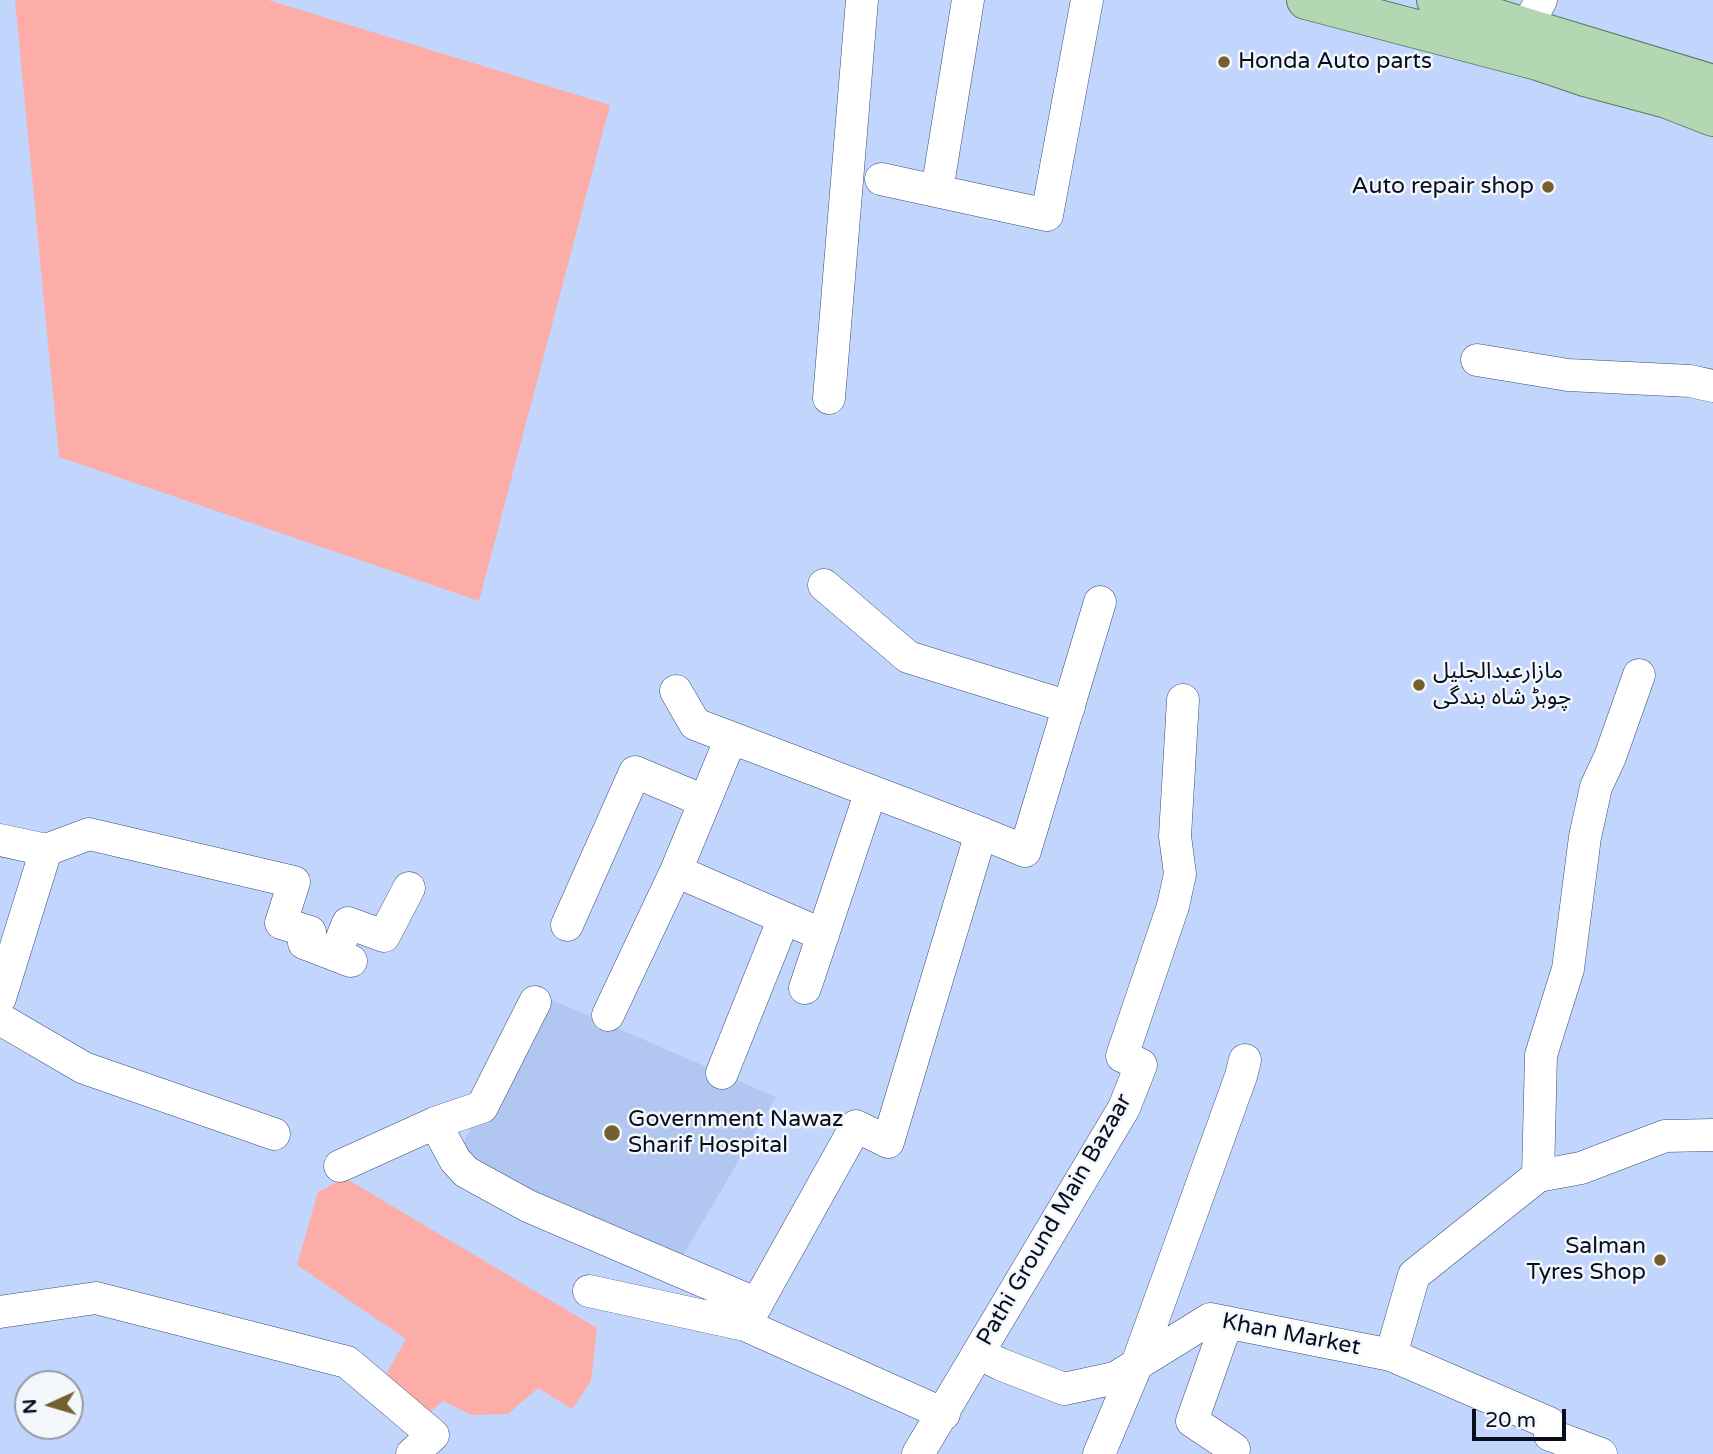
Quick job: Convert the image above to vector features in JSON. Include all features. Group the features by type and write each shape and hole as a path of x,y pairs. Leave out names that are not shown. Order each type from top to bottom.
{"main road":[{"path":"1306,0 1538,61 1588,78 1667,99 1713,117"},
{"path":"1436,0 1534,14 1713,84"}],"street":[{"path":"830,398 862,0"},
{"path":"937,191 968,0"},
{"path":"881,179 1047,215 1087,0"},
{"path":"1477,360 1568,375 1690,381 1713,386"},
{"path":"824,585 908,657 1069,707"},
{"path":"676,691 695,724 1026,851 1100,602"},
{"path":"1538,1176 1541,1055 1569,969 1585,836 1596,787 1610,757 1639,675"},
{"name":"Pathi Ground Main Bazaar","path":"918,1454 1124,1108 1141,1065 1122,1056 1173,906 1180,874 1174,836 1184,700"},
{"path":"608,1015 676,871 731,738"},
{"path":"567,925 635,772 704,801"},
{"path":"805,988 871,791"},
{"path":"0,840 46,850 89,834 294,882 281,923 310,932 304,943 343,958 348,923 384,936 409,888"},
{"path":"751,1315 856,1126 888,1142 981,834"},
{"path":"0,998 46,850"},
{"path":"676,871 823,935"},
{"path":"722,1073 785,918"},
{"path":"340,1166 435,1123 482,1107 535,1002"},
{"path":"0,1019 84,1068 274,1133"},
{"path":"1099,1454 1137,1364 1245,1060"},
{"path":"435,1123 455,1160 466,1172 528,1206 751,1315 944,1414"},
{"path":"1391,1355 1415,1275 1538,1176 1581,1168 1665,1136 1713,1135"},
{"path":"589,1291 751,1315"},
{"path":"0,1312 96,1298 347,1362 423,1444"},
{"name":"Khan Market","path":"978,1353 1064,1389 1115,1378 1210,1319 1391,1355 1549,1423 1550,1435 1601,1454"},
{"path":"1227,1322 1192,1421 1234,1449 1233,1454"}],"shaded area":[{"path":"15,0 268,0 610,105 479,601 59,457"},
{"name":"Government Nawaz Sharif Hospital","path":"538,994 776,1097 675,1269 455,1160"},
{"path":"345,1178 597,1328 591,1381 572,1409 538,1388 508,1414 472,1415 443,1401 419,1422 378,1389 406,1339 297,1265 318,1192"}],"place":[{"name":"Honda Auto parts","path":"1224,62"},
{"name":"Auto repair shop","path":"1548,187"},
{"name":"مازارعبدالجلیل چوہڑ شاہ بندگی","path":"1419,685"},
{"name":"Government Nawaz Sharif Hospital","path":"612,1133"},
{"name":"Salman Tyres Shop","path":"1660,1260"}]}
